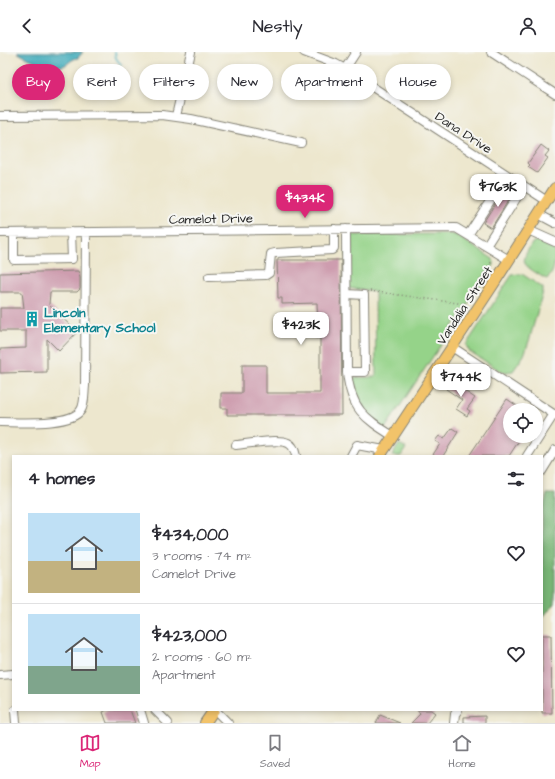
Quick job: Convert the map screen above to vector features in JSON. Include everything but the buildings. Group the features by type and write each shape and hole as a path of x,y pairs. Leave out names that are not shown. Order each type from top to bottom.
{"main road":[{"name":"Vandalia Street","path":"382,453 555,188"},
{"path":"205,723 213,711"}],"street":[{"path":"176,116 191,52"},
{"name":"Dana Drive","path":"304,52 336,64"},
{"path":"349,64 356,52"},
{"path":"491,52 555,94"},
{"name":"Dana Drive","path":"377,91 547,201"},
{"path":"0,116 176,116 301,143"},
{"path":"468,235 508,175"},
{"path":"486,246 524,186"},
{"path":"538,214 555,223"},
{"name":"Camelot Drive","path":"0,233 456,228 509,260"},
{"path":"209,276 266,275 269,273 272,254 332,250 334,248 334,229"},
{"path":"346,229 347,372 351,393 356,407 368,419 393,436"},
{"path":"528,230 555,242"},
{"path":"14,233 14,260 72,259 71,232"},
{"path":"0,422 55,421 76,416 82,409 85,386 86,232"},
{"path":"347,294 364,295 365,372 347,372"},
{"path":"452,347 555,415 528,455"},
{"path":"236,445 270,441 288,442 292,446 296,455"},
{"path":"352,455 358,445 382,453"},
{"path":"543,468 555,450"},
{"path":"0,675 12,674"},
{"path":"15,711 16,723"},
{"path":"140,711 144,723"},
{"path":"156,711 165,722"},
{"path":"215,711 228,723"},
{"path":"454,723 455,714 457,711"}],"path":[{"path":"368,291 465,304 492,261"}],"green space":[{"path":"346,235 456,235 493,259 494,265 384,430 362,413 348,378 376,377 375,292 347,288"},
{"path":"538,241 555,250 553,270 547,279 527,267 524,260 525,255 533,242"},
{"path":"522,274 543,288 543,292 524,355 513,371 502,372 469,351 466,345 512,275"},
{"path":"399,444 406,448 402,455 393,455"},
{"path":"547,494 555,494 555,603 543,617 543,509"}],"water":[{"path":"17,52 83,52 78,58 65,64 44,64"}],"waterway":[{"path":"115,52 116,58 120,64"}],"place":[{"name":"Lincoln Elementary School","path":"32,319"}]}
